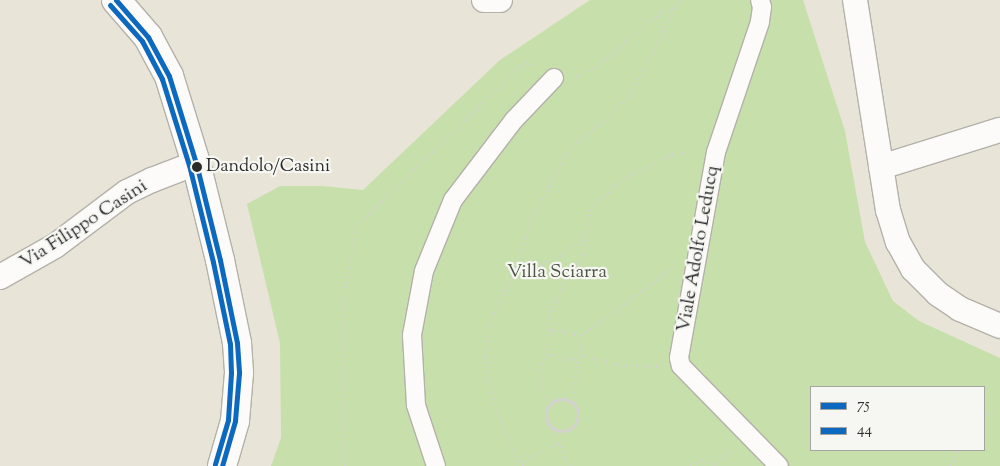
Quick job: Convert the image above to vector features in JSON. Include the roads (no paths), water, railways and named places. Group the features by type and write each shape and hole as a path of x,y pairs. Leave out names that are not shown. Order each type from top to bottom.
{"street":[{"path":"116,0 148,37 163,64 177,99 196,163 237,343 237,403 231,440 222,466"},
{"path":"484,0 500,0"},
{"name":"Viale Adolfo Leducq","path":"760,0 762,7 760,22 716,152 697,249 679,358 681,366 779,466"},
{"path":"855,0 891,224 900,248 913,269 928,286 948,301 1000,326"},
{"path":"436,466 416,405 412,343 424,271 453,200 514,120 554,78"},
{"path":"881,167 1000,130"},
{"name":"Via Filippo Casini","path":"0,277 55,246 127,192 196,163"}],"place":[{"name":"Dandolo/Casini","path":"197,167"}],"park label":[{"name":"Villa Sciarra","path":"557,273"}]}
